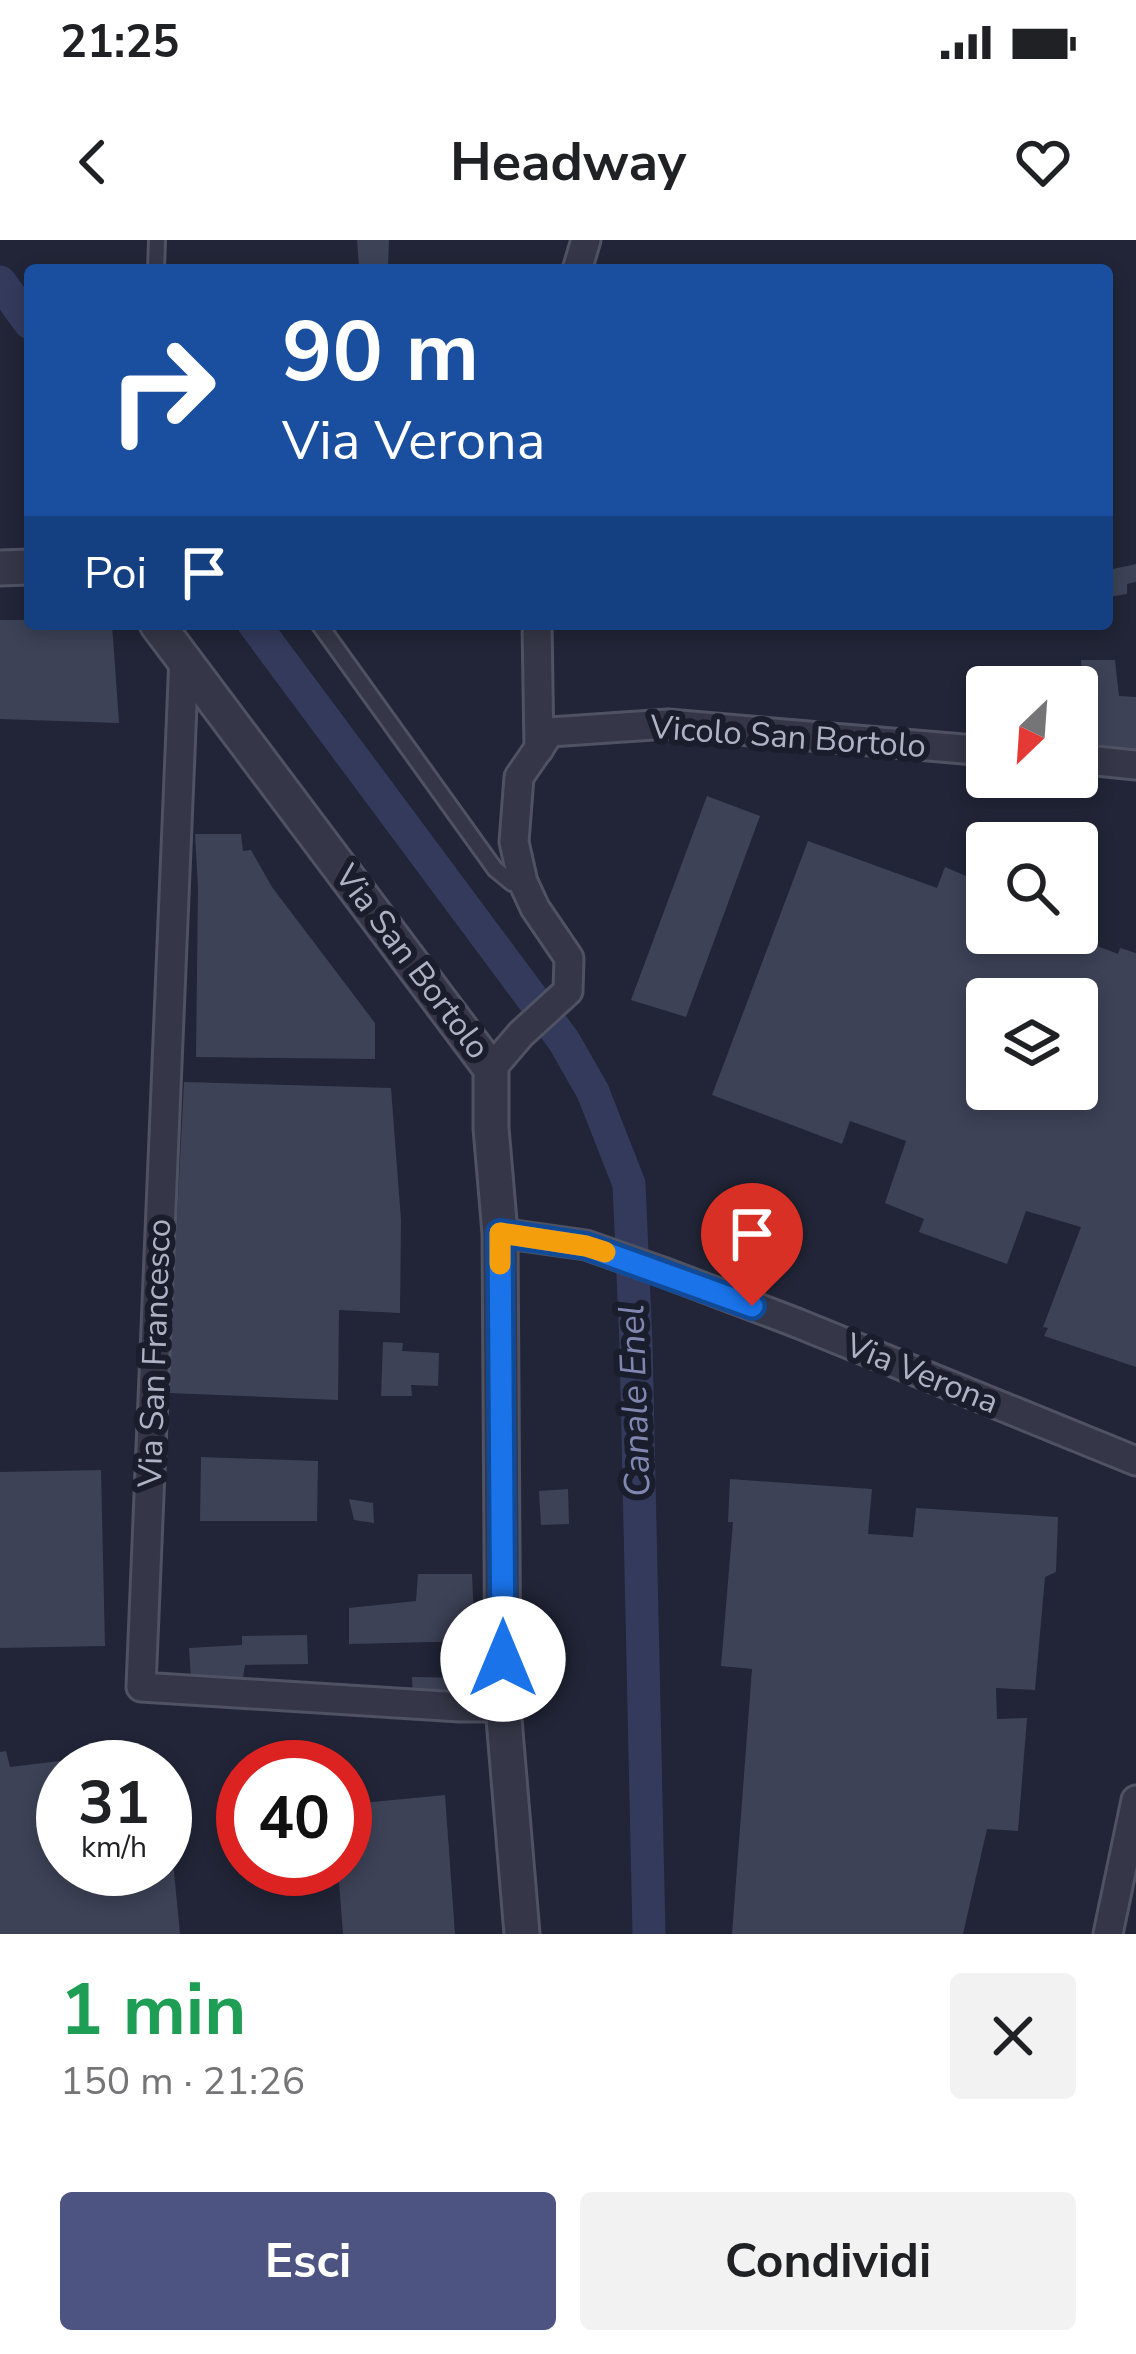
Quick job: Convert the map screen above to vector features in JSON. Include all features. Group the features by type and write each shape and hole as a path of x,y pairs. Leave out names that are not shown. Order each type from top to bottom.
{"street":[{"name":"Via San Bortolo","path":"163,630 491,1069 500,1233 503,1707 522,1934"},
{"path":"491,1069 568,991 568,958 535,908 514,842 519,777 539,748 537,630"},
{"name":"Via San Francesco","path":"184,657 141,1687 503,1707"},
{"name":"Vicolo San Bortolo","path":"539,748 550,732 668,724 966,750"},
{"path":"1098,761 1136,765"},
{"name":"Via Verona","path":"500,1233 586,1246 663,1272 1136,1461"},
{"path":"1108,1934 1136,1801"}],"lane":[{"path":"323,630 495,869 512,883 523,882"}],"building":[{"path":"357,240 389,240 388,264 359,264"},
{"path":"1136,564 1136,582 1127,584 1127,594 1113,596 1113,569"},
{"path":"0,620 24,620 24,630 112,630 119,723 0,719"},
{"path":"1081,660 1115,660 1119,696 1136,697 1136,753 1098,751 1098,666 1081,666"},
{"path":"707,796 760,816 686,1017 631,1000"},
{"path":"195,834 241,834 243,851 251,850 272,887 375,1023 375,1059 196,1057"},
{"path":"808,841 937,888 945,867 966,876 966,954 1098,954 1098,946 1118,954 1120,948 1136,953 1136,1367 1044,1336 1048,1328 1043,1327 1081,1227 1026,1211 1007,1264 919,1232 924,1219 885,1203 906,1141 850,1121 842,1144 712,1095"},
{"path":"184,1082 391,1088 401,1220 400,1313 339,1310 338,1400 168,1393"},
{"path":"383,1342 403,1343 402,1351 439,1353 438,1386 411,1385 412,1396 381,1396"},
{"path":"201,1457 318,1461 317,1521 200,1521"},
{"path":"101,1470 105,1646 0,1648 0,1472"},
{"path":"730,1479 872,1489 868,1534 913,1537 916,1508 1058,1517 1056,1572 1045,1577 1035,1690 996,1688 997,1719 1027,1718 1018,1831 987,1829 963,1934 732,1934 752,1669 721,1666 733,1522 728,1522"},
{"path":"568,1489 569,1524 541,1525 539,1491"},
{"path":"349,1499 373,1503 374,1523 354,1520"},
{"path":"418,1574 472,1574 475,1641 349,1644 349,1608 416,1601"},
{"path":"307,1635 308,1664 245,1665 243,1678 191,1679 189,1648 242,1645 242,1636"},
{"path":"412,1677 479,1678 481,1703 413,1701"},
{"path":"6,1751 10,1767 36,1764 36,1896 176,1896 180,1934 0,1934 0,1752"},
{"path":"445,1795 455,1934 343,1934 340,1896 372,1896 372,1802"}],"waterway":[{"name":"Canale Enel","path":"0,282 24,315"},
{"name":"Canale Enel","path":"258,630 564,1041 593,1092 629,1184 649,1934"}],"slow traffic":[{"path":"500,1264 500,1233 605,1252"}],"route":[{"path":"503,1659 500,1233 586,1246 752,1306"}]}
